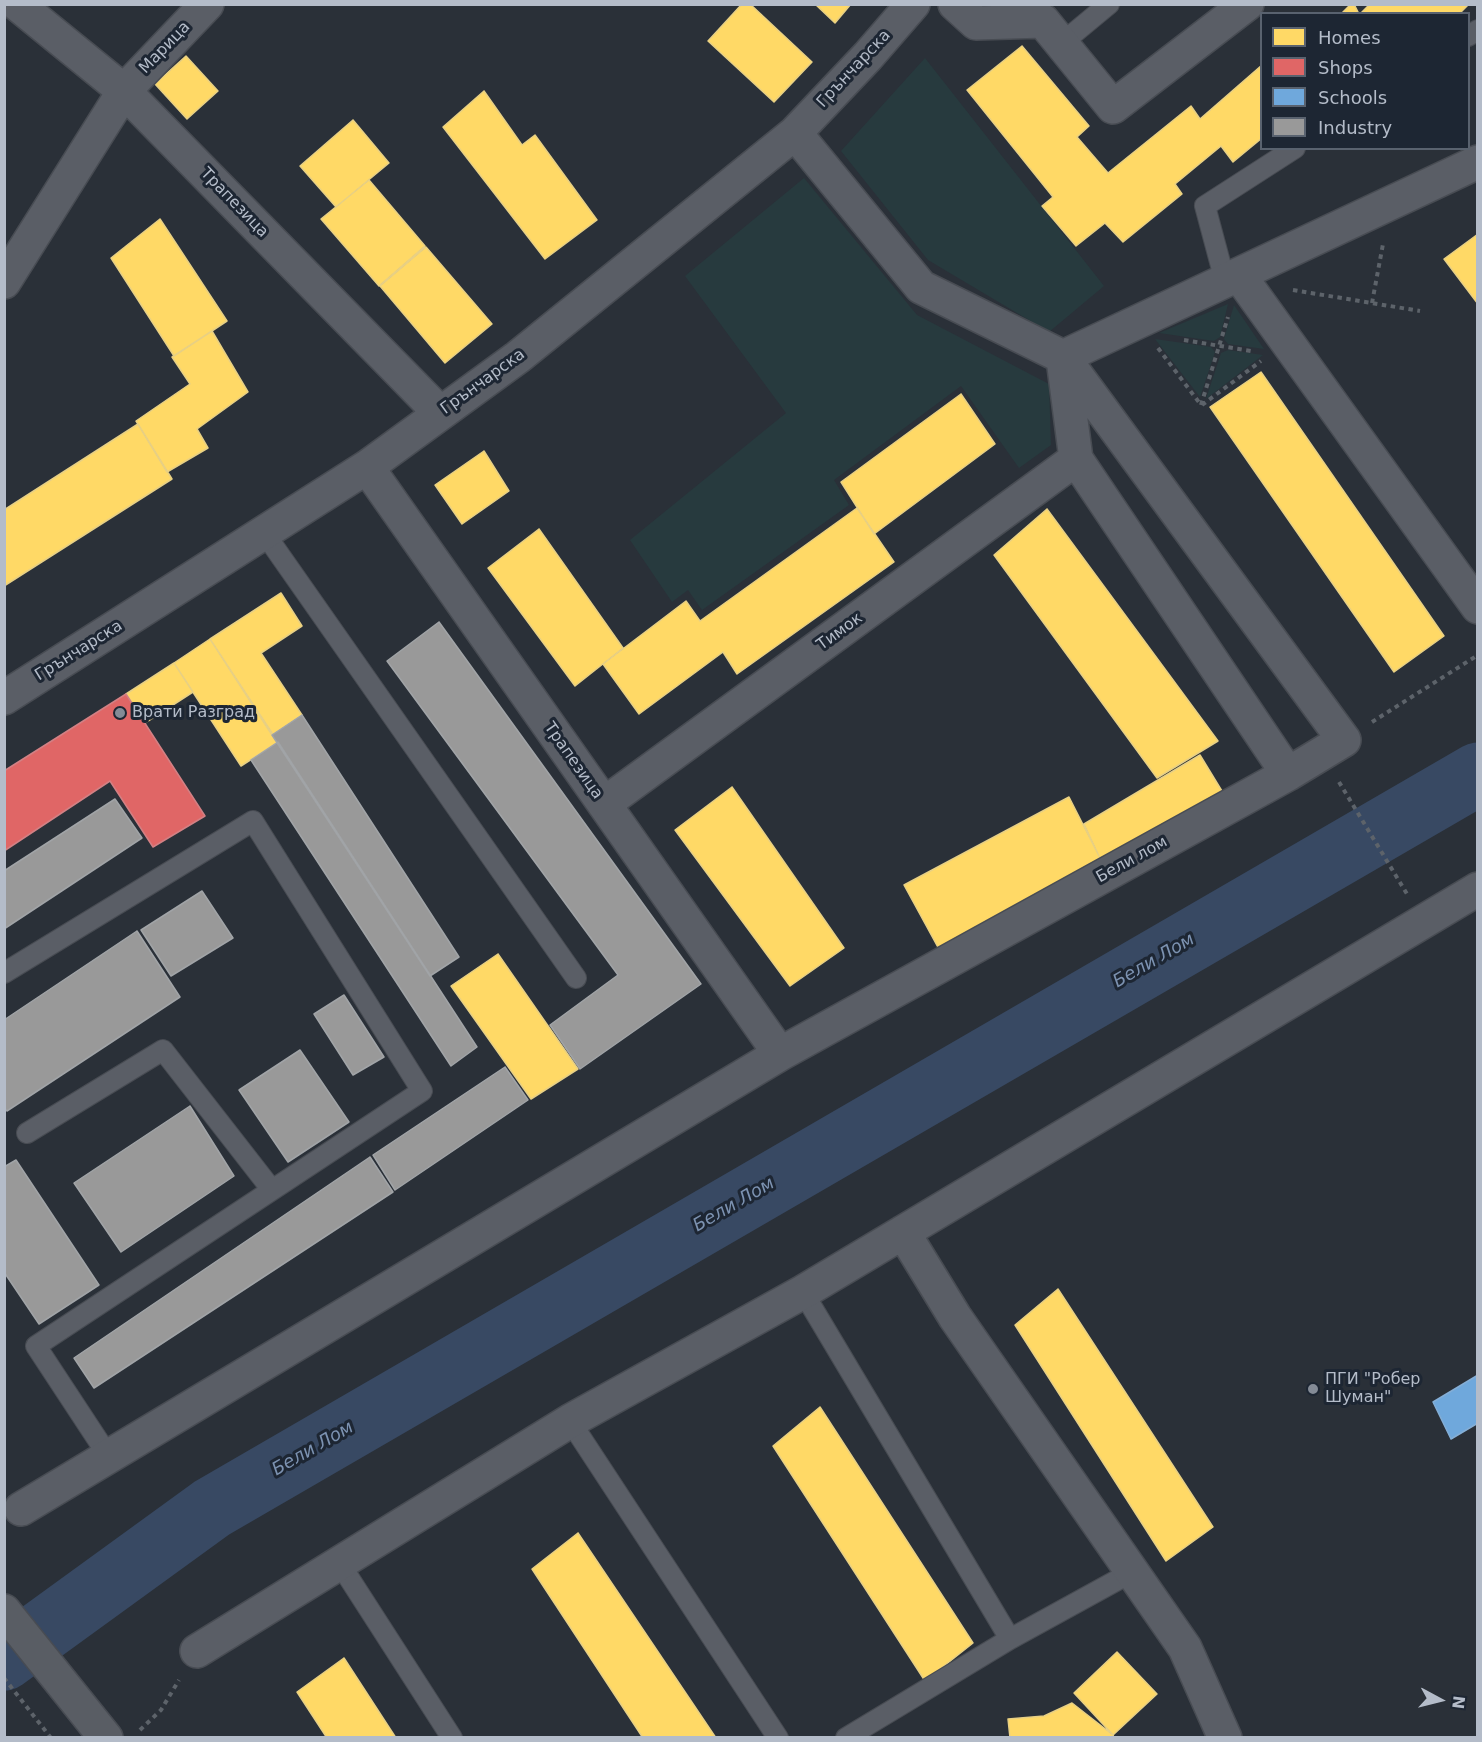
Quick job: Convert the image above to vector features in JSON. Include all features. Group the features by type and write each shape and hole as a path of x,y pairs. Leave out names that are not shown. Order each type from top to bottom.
{"street":[{"name":"Трапезица","path":"17,4 124,91 440,413"},
{"name":"Марица","path":"4,282 124,91 207,4"},
{"name":"Грънчарска","path":"4,698 265,534 366,467 518,357 795,133 868,56 913,4"},
{"path":"954,4 976,23 1043,21 1113,107 1247,4"},
{"path":"795,133 921,287 1063,357 1333,746"},
{"path":"1063,357 1478,162"},
{"path":"1232,278 1478,607"},
{"path":"1063,357 1076,459 1288,774"},
{"name":"Тимок","path":"604,804 1076,459"},
{"name":"Трапезица","path":"366,467 780,1054"},
{"name":"Бели лом","path":"21,1509 780,1054 1288,774 1333,746"},
{"path":"197,1651 570,1421 803,1292 1478,889"},
{"path":"903,1232 955,1317 1185,1648 1225,1737"},
{"path":"4,1611 96,1725"}],"lane":[{"path":"1062,43 1109,4"},
{"path":"1232,278 1205,206 1291,150"},
{"path":"265,534 576,978"},
{"path":"4,973 254,821 422,1091 36,1346 109,1457"},
{"path":"27,1133 163,1050 272,1190"},
{"path":"803,1292 1010,1639"},
{"path":"570,1421 778,1737"},
{"path":"340,1564 452,1737"},
{"path":"846,1737 1010,1639 1132,1572"}],"path":[{"path":"1372,303 1391,202"},
{"path":"1201,405 1219,346 1232,278 1420,310"},
{"path":"1122,329 1148,334 1201,405"},
{"path":"1179,339 1259,352"},
{"path":"1201,405 1269,354"},
{"path":"1423,921 1333,746 1478,655"},
{"path":"132,1737 161,1710 197,1651"},
{"path":"4,1678 51,1737"}],"green space":[{"path":"925,58 1104,286 1049,332 928,260 841,151"},
{"path":"804,178 917,315 1049,384 1051,445 1019,468 961,386 834,480 849,505 702,610 688,590 672,602 630,540 786,413 685,276"},
{"path":"1228,304 1220,337 1214,341 1159,333"},
{"path":"1234,305 1264,349 1228,344 1224,339"},
{"path":"1155,339 1211,347 1215,352 1200,397"},
{"path":"1228,350 1263,355 1206,399 1221,353"}],"building: Homes":[{"path":"742,4 750,4 812,62 774,102 708,41"},
{"path":"815,4 851,4 835,23"},
{"path":"1354,4 1358,12 1343,12"},
{"path":"1370,4 1469,4 1461,12 1362,12"},
{"path":"1022,46 1089,126 1077,137 1108,173 1191,106 1200,119 1260,67 1260,140 1233,162 1221,146 1175,184 1182,194 1123,242 1105,223 1076,246 1042,206 1053,197 967,90"},
{"path":"186,56 218,91 187,119 155,84"},
{"path":"484,91 522,145 535,135 597,220 545,259 443,127"},
{"path":"353,120 389,163 336,207 300,166"},
{"path":"369,180 425,246 379,286 321,219"},
{"path":"160,219 227,321 174,356 111,258"},
{"path":"1478,234 1478,304 1444,259"},
{"path":"426,247 492,324 445,363 380,286"},
{"path":"212,331 248,392 197,429 208,448 167,472 136,421 190,384 172,357"},
{"path":"1261,372 1444,636 1394,672 1210,407"},
{"path":"961,394 995,444 874,534 841,482"},
{"path":"138,424 172,479 4,586 4,510"},
{"path":"484,451 509,491 462,524 435,485"},
{"path":"857,508 894,562 737,674 723,652 639,714 603,664 686,601 700,621"},
{"path":"1047,509 1218,741 1157,778 994,555"},
{"path":"539,529 623,648 575,686 488,568"},
{"path":"281,593 302,626 261,653 302,715 272,735 210,639"},
{"path":"210,639 278,742 241,766 174,663"},
{"path":"174,663 193,692 145,723 126,694"},
{"path":"1200,755 1228,801 1106,871 1084,824"},
{"path":"732,787 844,948 790,986 675,830"},
{"path":"1069,797 1101,860 940,951 904,885"},
{"path":"498,954 578,1069 531,1099 451,986"},
{"path":"1058,1289 1213,1527 1166,1561 1015,1325"},
{"path":"820,1407 973,1643 925,1681 773,1446"},
{"path":"578,1533 716,1738 643,1738 532,1569"},
{"path":"1117,1652 1157,1694 1113,1735 1074,1693"},
{"path":"344,1658 396,1738 327,1738 297,1692"},
{"path":"1072,1703 1114,1738 1010,1738 1008,1719 1044,1716"}],"building: Shops":[{"path":"126,694 205,816 153,847 110,781 4,851 4,771"}],"building: Schools":[{"path":"1478,1375 1478,1423 1451,1439 1433,1402"}],"building: Industry":[{"path":"439,622 701,984 580,1069 550,1025 618,975 387,661"},
{"path":"302,715 459,957 430,976 272,735"},
{"path":"278,742 477,1047 451,1066 251,760"},
{"path":"115,799 142,838 4,929 4,871"},
{"path":"202,891 233,938 171,976 141,930"},
{"path":"137,931 180,997 7,1111 4,1108 4,1020"},
{"path":"344,995 384,1057 353,1075 314,1014"},
{"path":"300,1050 349,1122 288,1162 239,1090"},
{"path":"505,1067 528,1100 395,1190 373,1155"},
{"path":"190,1106 234,1176 121,1252 74,1183"},
{"path":"370,1157 393,1192 94,1388 74,1358"},
{"path":"16,1160 99,1285 39,1324 4,1272 4,1167"}],"waterway":[{"name":"Бели Лом","path":"4,1659 212,1508 1478,774"}],"place":[{"name":"Врати Разград","path":"120,713"},
{"name":"ПГИ \"Робер Шуман\"","path":"1313,1389"}]}
